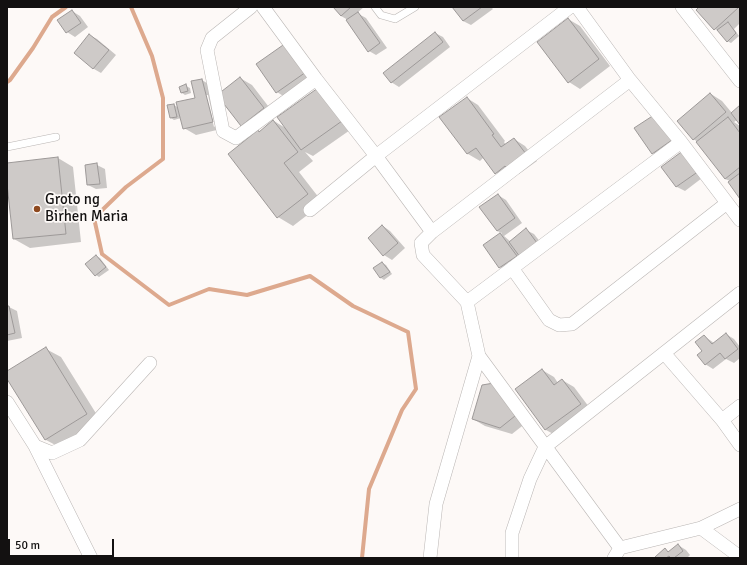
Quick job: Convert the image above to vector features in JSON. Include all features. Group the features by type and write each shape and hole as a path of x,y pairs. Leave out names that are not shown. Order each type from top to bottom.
{"street":[{"path":"251,7 212,38 207,50 223,131 236,138 316,79"},
{"path":"263,7 432,232"},
{"path":"310,210 376,156 570,7"},
{"path":"577,7 630,80 681,142 740,220"},
{"path":"682,7 740,81"},
{"path":"630,80 432,232 421,243 423,255 467,302 479,356 545,447 617,553 702,528 740,509"},
{"path":"467,302 681,142"},
{"path":"512,268 549,320 559,325 572,324 727,203"},
{"path":"512,558 512,533 530,479 545,447 740,293"},
{"path":"664,353 722,420 740,445"},
{"path":"430,558 436,504 479,356"},
{"path":"35,446 52,453 80,440 150,363"},
{"path":"722,420 740,406"},
{"path":"9,410 35,446 92,558"},
{"path":"702,528 740,557"}],"lane":[{"path":"375,7 382,15 395,19 414,7"},
{"path":"7,147 56,137"}],"building":[{"path":"333,7 351,7 341,16"},
{"path":"452,7 482,7 463,21"},
{"path":"699,7 739,7 714,30 696,10"},
{"path":"72,10 81,23 66,33 57,20"},
{"path":"358,12 380,43 368,52 346,20"},
{"path":"568,18 599,59 568,83 537,42"},
{"path":"728,22 736,33 727,42 717,30"},
{"path":"435,32 443,42 391,83 383,73"},
{"path":"89,34 109,50 93,69 74,53"},
{"path":"286,43 306,72 276,93 256,64"},
{"path":"240,77 264,108 241,126 217,95"},
{"path":"202,79 213,122 183,129 176,102 195,98 191,81"},
{"path":"186,84 188,91 181,93 179,87"},
{"path":"318,88 342,121 301,150 277,117"},
{"path":"710,93 726,112 693,140 677,121"},
{"path":"467,97 494,134 492,135 501,147 514,138 526,154 507,168 505,166 495,174 476,148 467,154 439,117"},
{"path":"174,104 177,117 170,118 167,105"},
{"path":"740,105 740,125 731,113"},
{"path":"654,115 672,140 652,154 634,128"},
{"path":"728,117 740,133 740,167 725,179 696,142"},
{"path":"273,120 298,152 284,163 308,194 277,218 228,154"},
{"path":"684,150 699,171 676,187 661,167"},
{"name":"Groto ng Birhen Maria","path":"58,157 66,234 13,239 7,184 7,163"},
{"path":"97,163 100,184 87,185 85,165"},
{"path":"740,173 740,199 728,182"},
{"path":"498,194 515,218 497,231 479,207"},
{"path":"382,225 398,243 383,256 368,238"},
{"path":"526,228 537,243 520,257 509,242"},
{"path":"500,233 517,256 499,268 483,245"},
{"path":"96,255 106,267 95,276 85,264"},
{"path":"382,262 390,272 380,278 373,268"},
{"path":"7,306 9,306 15,333 7,335"},
{"path":"726,333 738,349 725,359 720,353 705,365 697,355 702,351 695,342 704,335 712,344"},
{"path":"46,347 87,414 45,440 7,379 7,371"},
{"path":"542,369 554,385 562,379 581,404 545,430 515,389"},
{"path":"494,383 515,416 500,428 472,419 482,385"},
{"path":"678,544 683,551 674,558 669,556 666,558 655,557 665,548 668,552"}],"waterway":[{"path":"7,82 33,48 52,17 66,7"},
{"path":"131,7 152,56 163,98 163,159 126,187 94,218 102,254 169,305 209,289 247,295 310,276 353,306 408,332 416,389 402,410 369,489 362,558"}],"place":[{"name":"Groto ng Birhen Maria","path":"37,209"}]}
